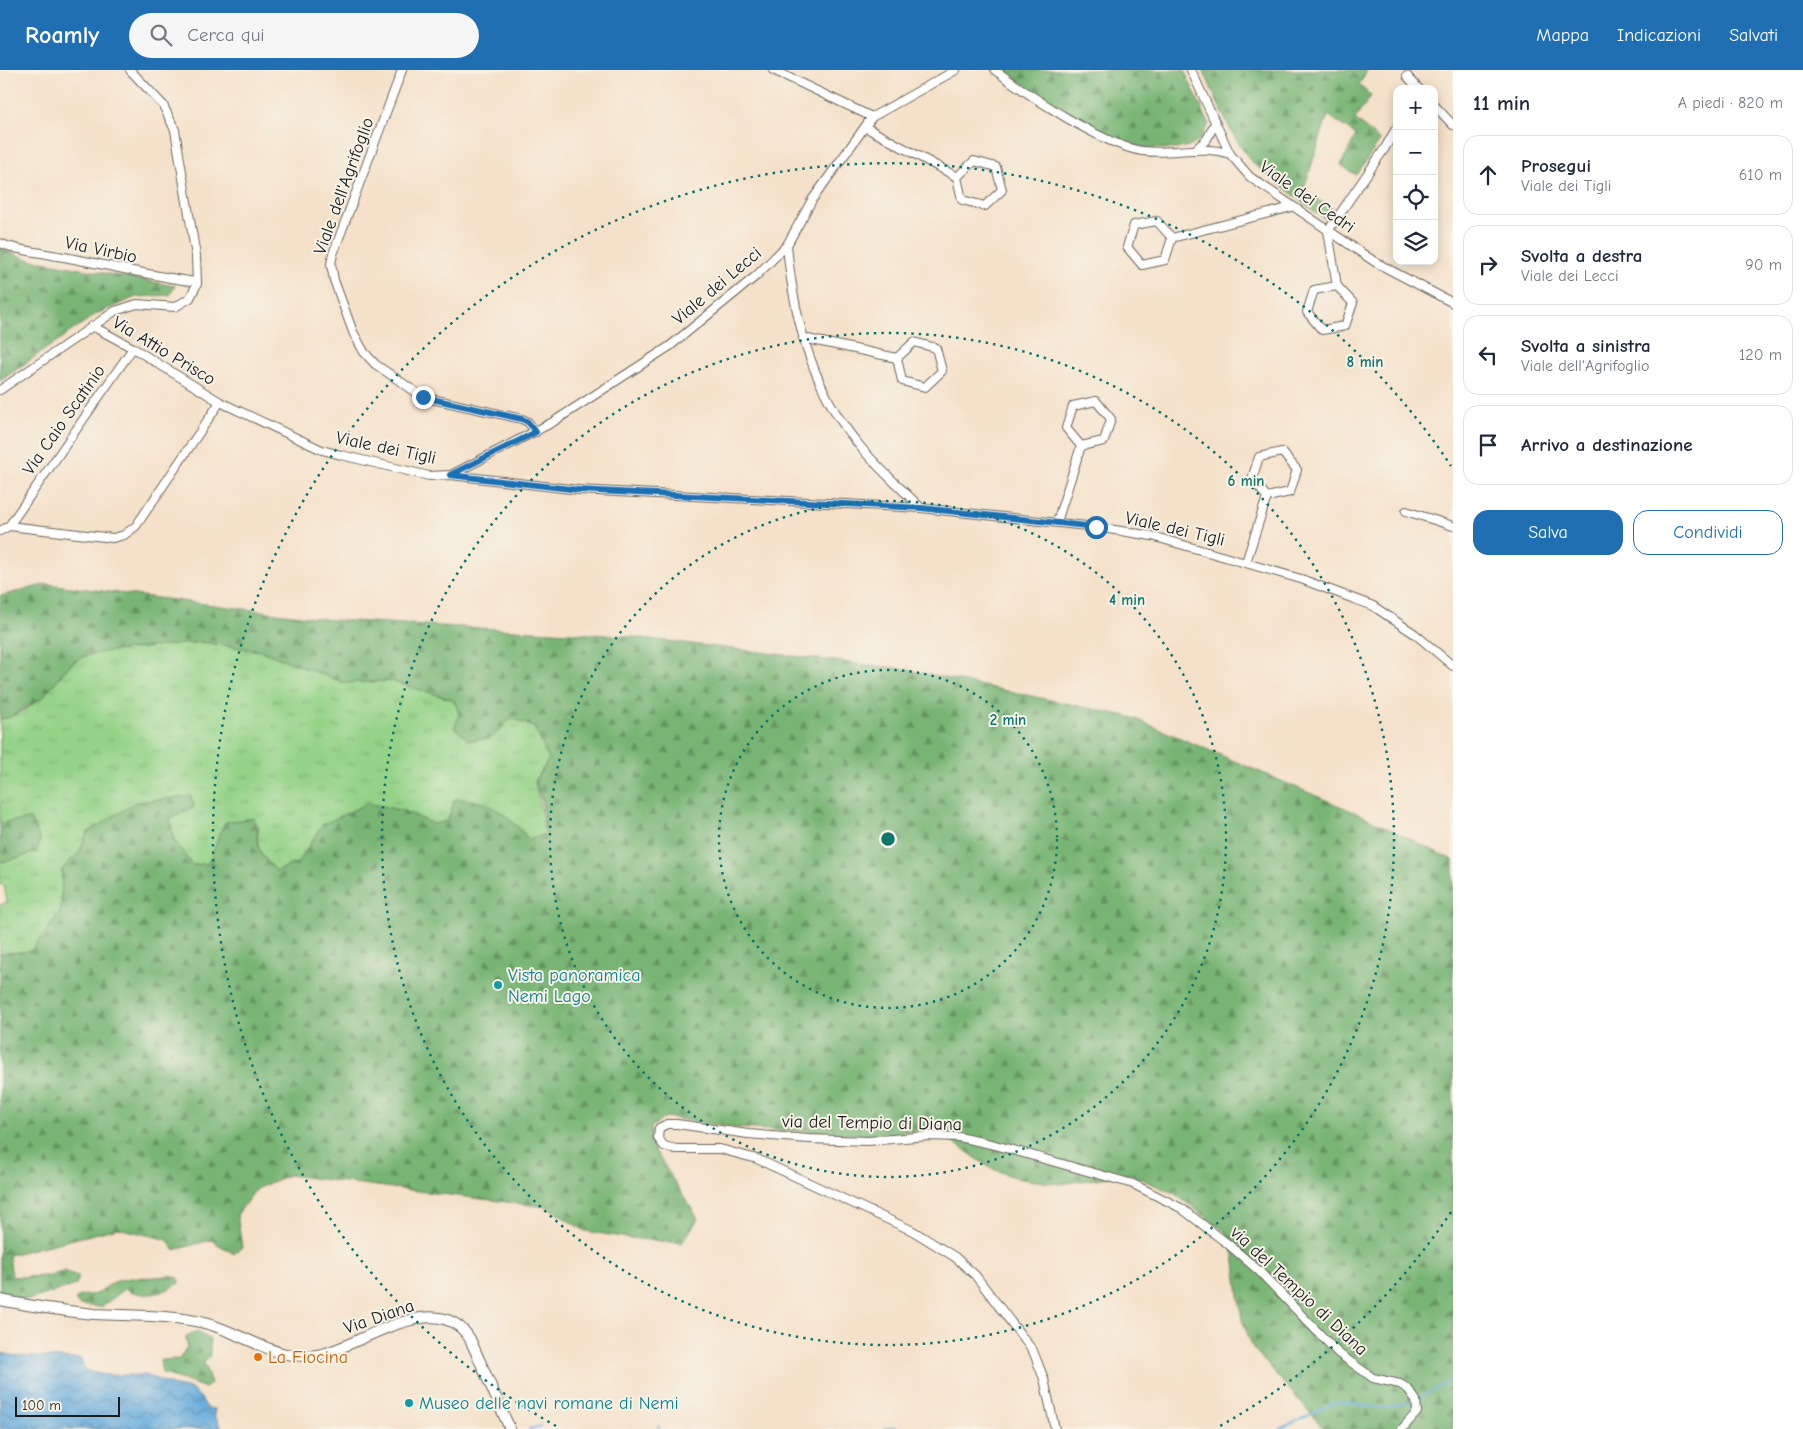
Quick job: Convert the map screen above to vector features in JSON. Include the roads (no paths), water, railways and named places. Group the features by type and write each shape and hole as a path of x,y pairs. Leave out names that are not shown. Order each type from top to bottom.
{"street":[{"path":"0,390 111,313 127,306 143,304 168,307 179,305 190,298 197,282 196,256 175,130 160,101 130,70"},
{"name":"Viale dell'Agrifoglio","path":"402,70 332,254 331,267 336,286 359,345 382,370 423,397 522,419 528,422 536,432"},
{"path":"773,70 872,117"},
{"name":"Viale dei Lecci","path":"450,475 536,432 660,353 756,276 787,245 812,200 872,117 944,73 956,70"},
{"path":"995,70 1054,109 1125,147 1149,152 1212,149 1230,154"},
{"name":"Viale dei Cedri","path":"1191,70 1230,154 1250,177 1375,262 1453,303"},
{"path":"1407,76 1415,85"},
{"path":"1438,109 1453,125"},
{"path":"1193,151 1207,140 1215,123"},
{"path":"865,127 957,177 962,200 985,206 1002,190 996,167 974,161 957,177"},
{"path":"1337,286 1314,290 1307,312 1322,330 1345,326 1353,303 1337,286 1328,231 1395,130"},
{"path":"1172,238 1292,207"},
{"path":"1157,220 1172,238 1165,260 1142,265 1126,247 1134,225 1157,220"},
{"name":"Via Virbio","path":"0,242 14,249 197,282"},
{"path":"787,245 803,338 817,374 848,432 872,460 921,508"},
{"name":"Via Attio Prisco","path":"92,326 132,348 220,402"},
{"path":"803,338 897,358"},
{"path":"914,342 936,348 942,371 925,387 902,380 897,358 914,342"},
{"name":"Via Caio Scatinio","path":"0,531 9,526 132,348"},
{"path":"1096,401 1111,419 1104,441 1081,446 1066,428 1073,406 1096,401"},
{"path":"9,526 110,538 127,533 136,526 220,402"},
{"name":"Viale dei Tigli","path":"220,402 322,450 428,476 450,475 579,490 921,508 1057,522 1152,536 1301,579 1374,606 1415,634 1451,663"},
{"path":"1057,522 1081,446"},
{"path":"1282,452 1297,470 1290,492 1267,496 1252,479 1259,457 1282,452"},
{"path":"1246,562 1267,496"},
{"path":"1406,511 1453,526"},
{"path":"1451,663 1453,654"},
{"name":"via del Tempio di Diana","path":"1055,1429 1044,1378 1033,1351 978,1278 962,1262 913,1231 762,1160 720,1149 666,1147 659,1141 657,1134 660,1128 667,1124 677,1124 786,1138 846,1141 959,1137 995,1145 1133,1184 1181,1208 1236,1250 1344,1358 1374,1378 1400,1384 1408,1389 1416,1400 1417,1412 1402,1429"},
{"name":"Via Diana","path":"0,1300 81,1312 194,1321 220,1328 292,1357 316,1356 326,1353 396,1324 412,1320 446,1318 460,1326 470,1339 508,1425"}],"water":[{"path":"0,1353 17,1356 81,1359 85,1371 106,1375 145,1375 172,1385 191,1389 201,1398 207,1408 215,1409 214,1415 222,1429 0,1429"}],"waterway":[{"path":"1418,1399 1453,1379"},
{"path":"1280,1429 1337,1402 1384,1408 1414,1401"},
{"path":"529,1429 541,1426"},
{"path":"884,1429 894,1427 901,1429"}],"place":[{"name":"Vista panoramica Nemi Lago","path":"498,985"},
{"name":"La Fiocina","path":"258,1357"},
{"name":"Museo delle navi romane di Nemi","path":"409,1403"}]}
